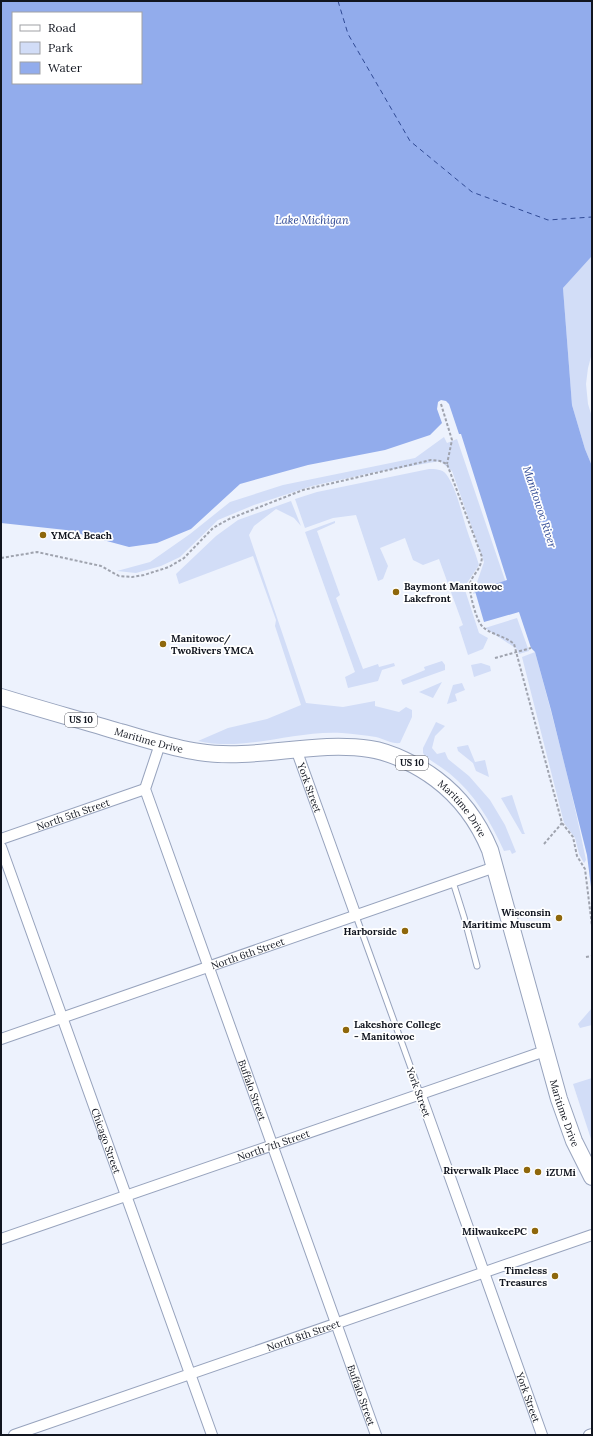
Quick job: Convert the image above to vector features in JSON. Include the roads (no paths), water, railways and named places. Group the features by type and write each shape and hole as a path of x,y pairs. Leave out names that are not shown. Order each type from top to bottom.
{"main road":[{"name":"Maritime Drive","path":"1,696 160,744 200,752 232,755 296,749 347,747 371,749 404,760 420,768 449,790 467,810 484,836 495,867 545,1051 568,1127 580,1155 592,1177"}],"street":[{"path":"145,789 160,744"},
{"name":"York Street","path":"296,749 356,916"},
{"name":"North 5th Street","path":"1,838 145,789"},
{"name":"Buffalo Street","path":"145,789 376,1435"},
{"name":"Chicago Street","path":"1,846 212,1435"},
{"name":"North 6th Street","path":"1,1039 495,867"},
{"name":"North 7th Street","path":"1,1239 545,1051"},
{"name":"York Street","path":"420,1093 542,1435"},
{"name":"North 8th Street","path":"14,1435 592,1234"}],"lane":[{"path":"453,882 477,966"},
{"name":"York Street","path":"356,916 420,1093"}],"water":[{"name":"Lake Michigan","path":"1,1 592,1 592,256 563,288 572,405 585,449 592,466 592,895 587,855 535,652 531,648 519,612 484,622 475,591 507,580 461,434 459,434 449,404 446,401 441,400 438,402 437,409 442,423 430,435 385,450 308,465 240,484 191,529 157,543 129,547 66,530 1,523"}],"place":[{"name":"YMCA Beach","path":"43,535"},
{"name":"Baymont Manitowoc Lakefront","path":"396,592"},
{"name":"Manitowoc/ TwoRivers YMCA","path":"163,644"},
{"name":"Wisconsin Maritime Museum","path":"559,918"},
{"name":"Harborside","path":"405,931"},
{"name":"Lakeshore College - Manitowoc","path":"346,1030"},
{"name":"Riverwalk Place","path":"527,1170"},
{"name":"iZUMi","path":"538,1172"},
{"name":"MilwaukeePC","path":"535,1231"},
{"name":"Timeless Treasures","path":"555,1276"}],"water label":[{"name":"Manitowoc River","path":"540,507"}]}
